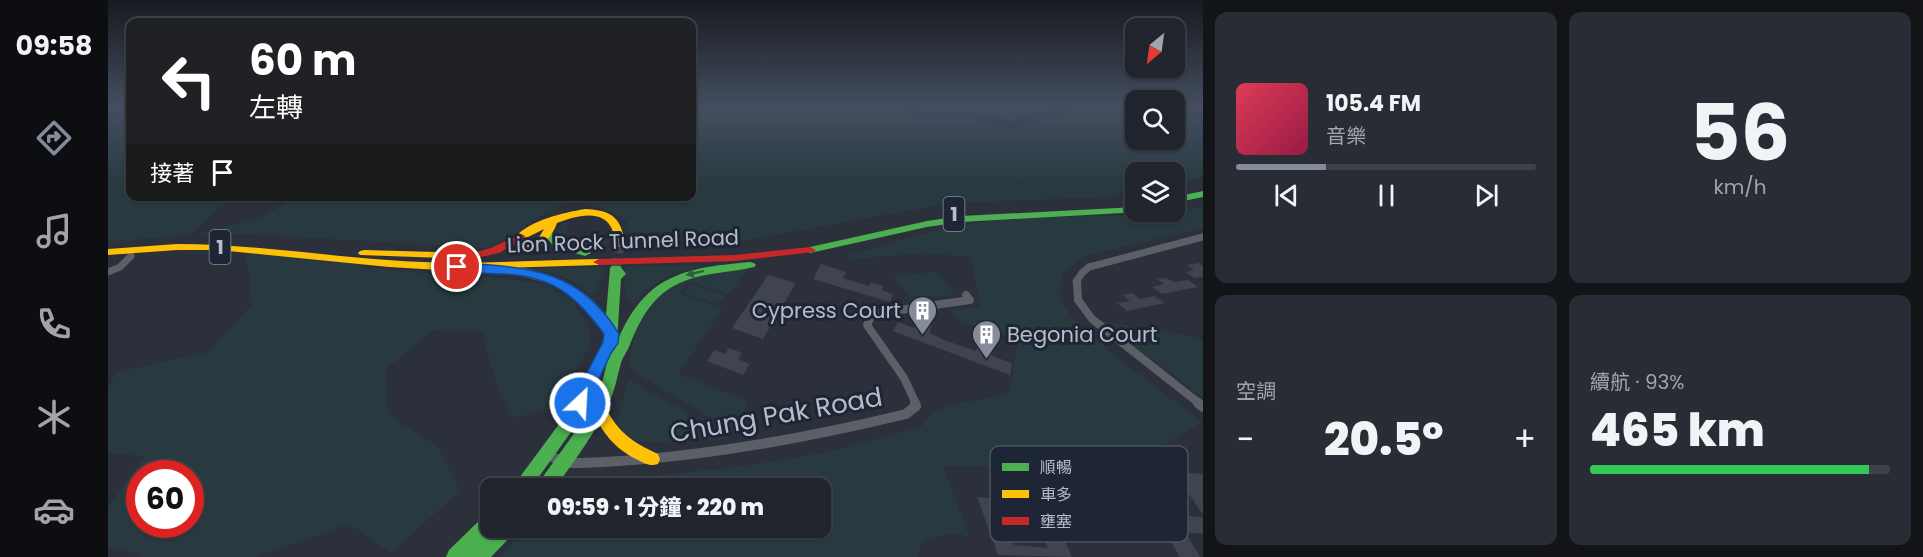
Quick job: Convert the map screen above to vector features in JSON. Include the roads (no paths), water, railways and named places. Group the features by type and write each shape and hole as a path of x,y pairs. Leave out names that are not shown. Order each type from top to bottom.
{"main road":[{"path":"1185,198 1203,194"},
{"path":"1185,204 1203,201"},
{"name":"Lion Rock Tunnel Road","path":"109,250 168,241 223,241 372,254 472,256 760,249 809,243 941,215 1125,205"},
{"name":"Lion Rock Tunnel Road","path":"109,250 202,246 264,250 389,264 440,266 762,256 808,250 927,224 971,218 1125,211"},
{"path":"472,256 498,250 538,225 574,212 601,214 610,218 618,231 619,245"},
{"path":"520,237 523,244 532,246 541,243 549,236 552,221"},
{"path":"549,236 560,246 585,253"},
{"path":"552,478 600,411 617,358 646,301 657,291 678,278 705,270 811,258 836,252 863,239"},
{"path":"179,254 202,246"},
{"path":"109,250 131,256"},
{"path":"440,266 513,270 547,278 581,297 611,339 617,358"},
{"path":"528,478 580,403 611,339 616,277"},
{"path":"600,411 613,438 651,459"},
{"path":"456,557 480,532"},
{"path":"478,557 497,538"}],"street":[{"path":"1203,243 1198,237 1089,267 1078,275 1075,288 1081,306 1092,319 1203,407"},
{"path":"108,272 120,267 131,256"},
{"name":"Chung Pak Road","path":"564,463 720,453 807,438 911,411 916,401 908,384 867,325 875,312 970,300 966,295"},
{"path":"547,454 564,463"}],"tunnel":[{"path":"616,268 619,245"}],"place":[{"name":"Cypress Court","path":"922,336"},
{"name":"Begonia Court","path":"986,360"}]}
